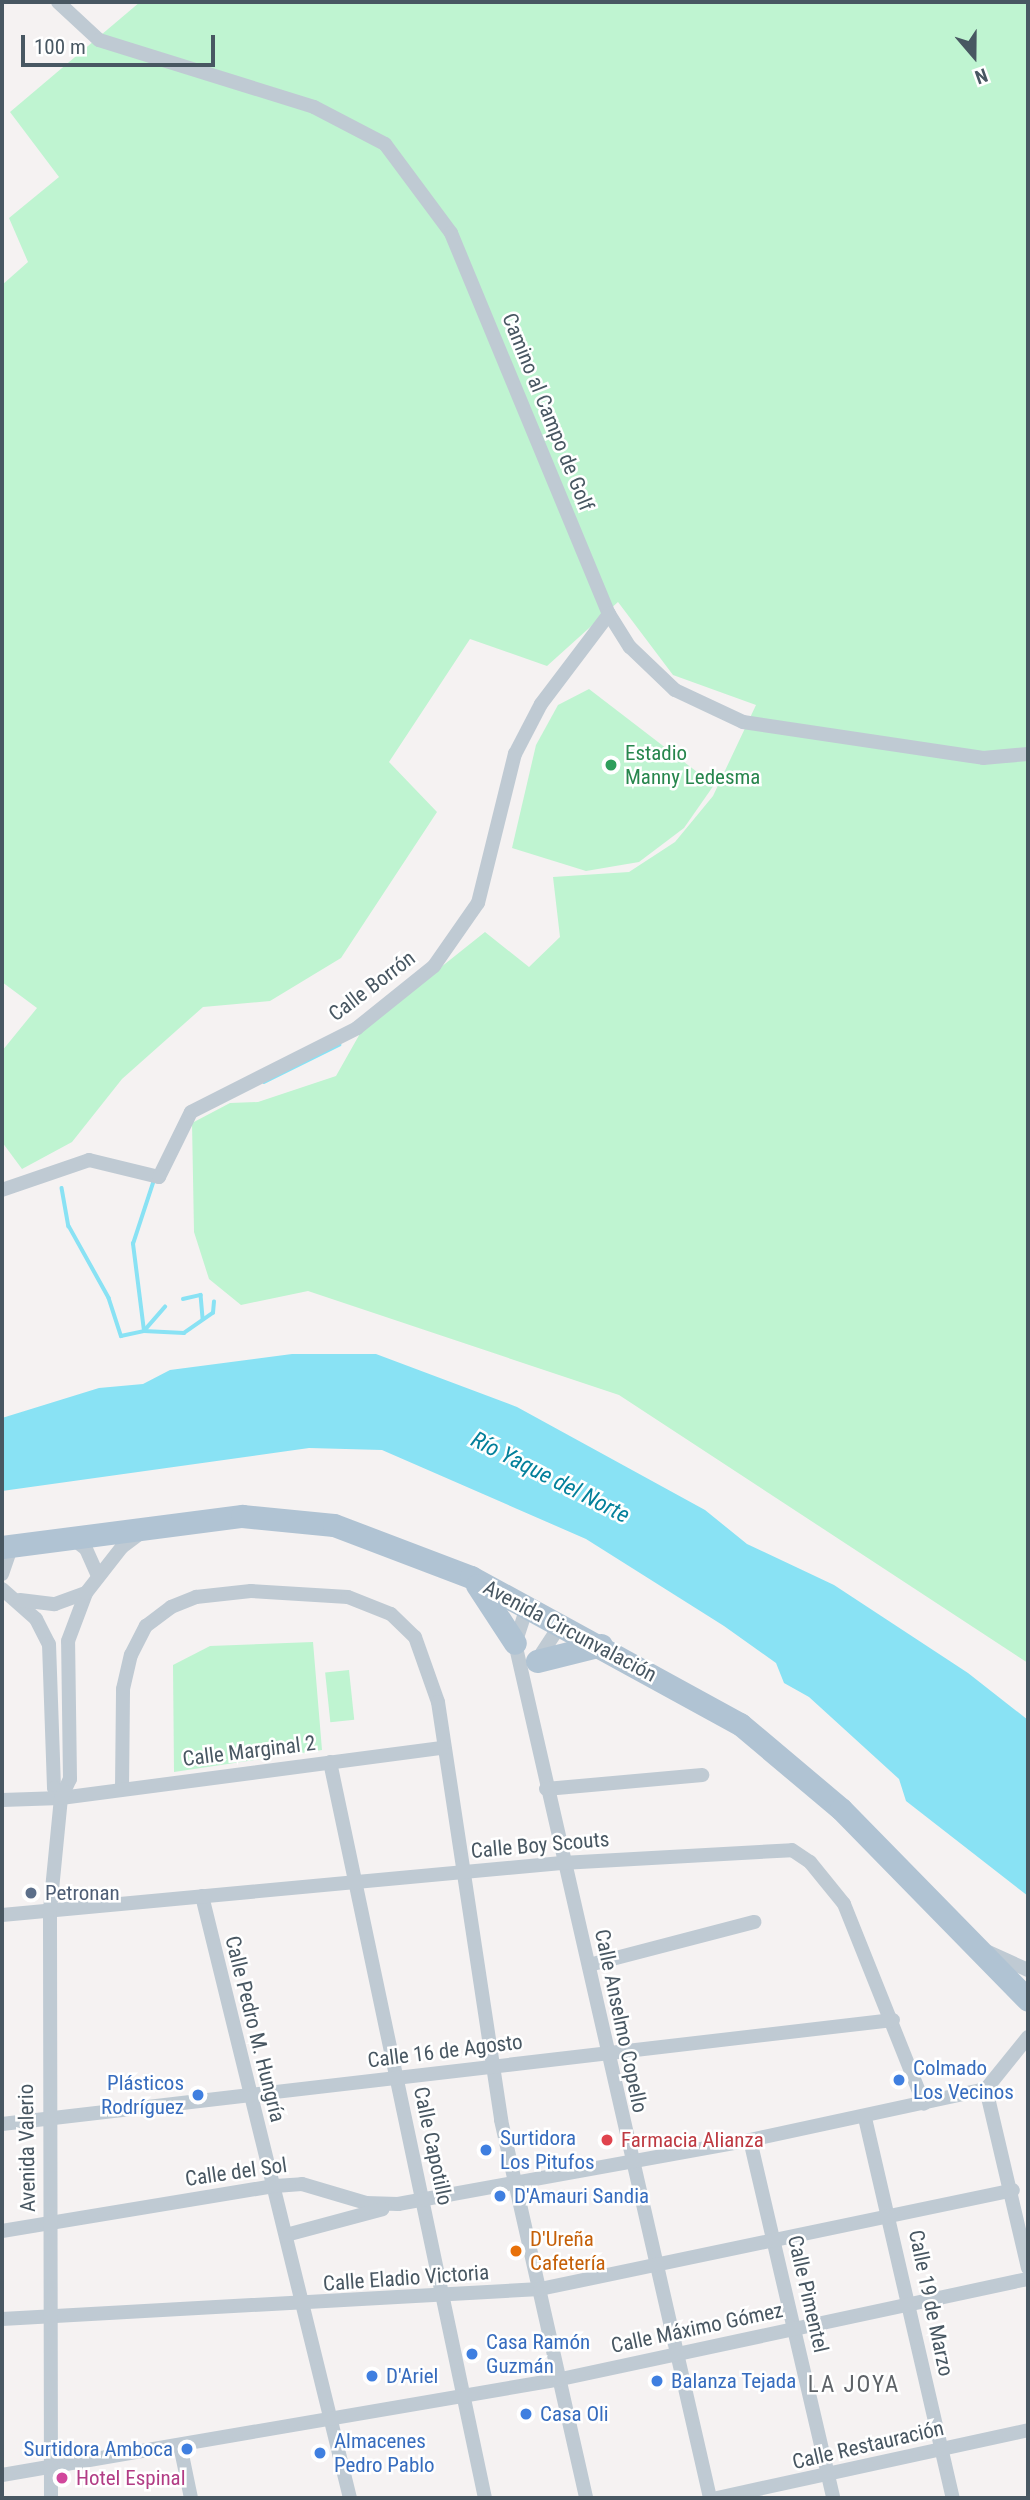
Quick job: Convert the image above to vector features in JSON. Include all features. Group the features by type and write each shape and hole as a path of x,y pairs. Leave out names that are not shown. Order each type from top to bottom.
{"main road":[{"name":"Avenida Circunvalación","path":"7,1546 69,1535 242,1516 334,1525 471,1577 601,1645 740,1724 787,1760 979,1947 1028,2000"},
{"path":"471,1577 515,1643"},
{"path":"532,1667 601,1645"}],"street":[{"name":"Camino al Campo de Golf","path":"58,2 99,40 314,107 385,144 451,233 609,614 630,648 676,690 743,722 983,758 1028,754"},
{"name":"Calle Borrón","path":"2,1190 89,1160 159,1177 191,1112 357,1028 434,966 478,903 515,754 541,704 609,614"},
{"name":"Avenida Valerio","path":"51,2498 52,2320 47,2119 50,1910 61,1798 70,1779 68,1641 86,1593 98,1576 122,1547 154,1525"},
{"path":"69,1535 86,1549 98,1576"},
{"path":"2,1574 7,1546"},
{"name":"Avenida Valerio","path":"2,1589 18,1599 49,1644 54,1788 61,1798"},
{"path":"122,1788 123,1689 131,1655 146,1626 196,1597 251,1591 348,1597 391,1614 415,1637 429,1666 490,2065 586,2498"},
{"path":"18,1599 47,1605 86,1593"},
{"path":"515,1643 527,1607"},
{"path":"532,1667 561,1624"},
{"name":"Calle Anselmo Copello","path":"515,1643 532,1667 545,1789 589,1965 604,2054 632,2162 710,2498"},
{"name":"Calle Marginal 2","path":"2,1800 61,1798 442,1748"},
{"name":"Calle Capotillo","path":"330,1762 353,1883 485,2498"},
{"path":"545,1789 702,1775"},
{"name":"Calle Boy Scouts","path":"2,1915 562,1863 792,1850 829,1881 844,1904 893,2020 924,2104"},
{"name":"Calle Pedro M. Hungría","path":"202,1896 350,2498"},
{"path":"589,1965 754,1922"},
{"path":"979,1947 1028,1970"},
{"name":"Calle 16 de Agosto","path":"2,2124 893,2020"},
{"path":"1028,2037 985,2088 1013,2190 1028,2268"},
{"name":"Calle del Sol","path":"2,2231 275,2186 302,2184 366,2203 398,2204 423,2201 515,2181 865,2118 985,2088"},
{"name":"Calle 19 de Marzo","path":"865,2118 911,2304 953,2498"},
{"name":"Calle Pimentel","path":"750,2140 833,2498"},
{"name":"Calle Eladio Victoria","path":"2,2319 52,2320 303,2307 540,2289 657,2267 1013,2190"},
{"path":"286,2235 398,2204"},
{"name":"Calle Máximo Gómez","path":"2,2475 331,2420 464,2393 561,2379 1028,2279"},
{"name":"Calle Restauración","path":"717,2498 828,2476 1028,2430"},
{"path":"180,2445 191,2498"}],"green space":[{"path":"140,2 1028,2 1028,1663 619,1395 308,1291 241,1305 209,1279 194,1232 192,1123 230,1103 258,1102 336,1076 362,1030 485,932 529,967 560,937 553,877 629,872 675,842 713,796 756,705 673,675 618,602 547,666 470,639 389,762 437,812 341,958 270,1001 203,1007 122,1079 72,1142 22,1169 2,1142 2,1051 37,1008 2,982 2,285 28,262 9,218 59,177 10,112"},
{"name":"Estadio Manny Ledesma","path":"589,689 714,785 684,828 639,862 586,871 512,848 536,745 558,705"},
{"path":"313,1642 322,1750 174,1772 173,1665 210,1646"},
{"path":"349,1670 354,1720 330,1722 325,1673"}],"water":[{"name":"Río Yaque del Norte","path":"292,1354 376,1354 517,1407 705,1510 747,1544 834,1585 968,1673 1028,1720 1028,1896 906,1801 899,1779 809,1697 784,1683 776,1663 724,1626 586,1539 382,1450 309,1448 2,1491 2,1418 99,1388 143,1384 170,1370"}],"waterway":[{"path":"264,1082 339,1045"},
{"path":"144,1331 133,1244 154,1180"},
{"path":"62,1188 69,1226 109,1298 121,1336 144,1331 165,1307"},
{"path":"183,1299 201,1295 203,1319"},
{"path":"144,1331 184,1333 213,1313 214,1302"}],"place":[{"name":"Estadio Manny Ledesma","path":"611,765"},
{"name":"Petronan","path":"31,1893"},
{"name":"Colmado Los Vecinos","path":"899,2080"},
{"name":"Plásticos Rodríguez","path":"198,2095"},
{"name":"Farmacia Alianza","path":"607,2140"},
{"name":"Surtidora Los Pitufos","path":"486,2150"},
{"name":"D'Amauri Sandia","path":"500,2196"},
{"name":"D'Ureña Cafetería","path":"516,2251"},
{"name":"Casa Ramón Guzmán","path":"472,2354"},
{"name":"D'Ariel","path":"372,2376"},
{"name":"Balanza Tejada","path":"657,2381"},
{"name":"Casa Oli","path":"526,2414"},
{"name":"Surtidora Amboca","path":"187,2449"},
{"name":"Almacenes Pedro Pablo","path":"320,2453"},
{"name":"Hotel Espinal","path":"62,2478"}],"district":[{"name":"LA JOYA","path":"854,2385"}]}
